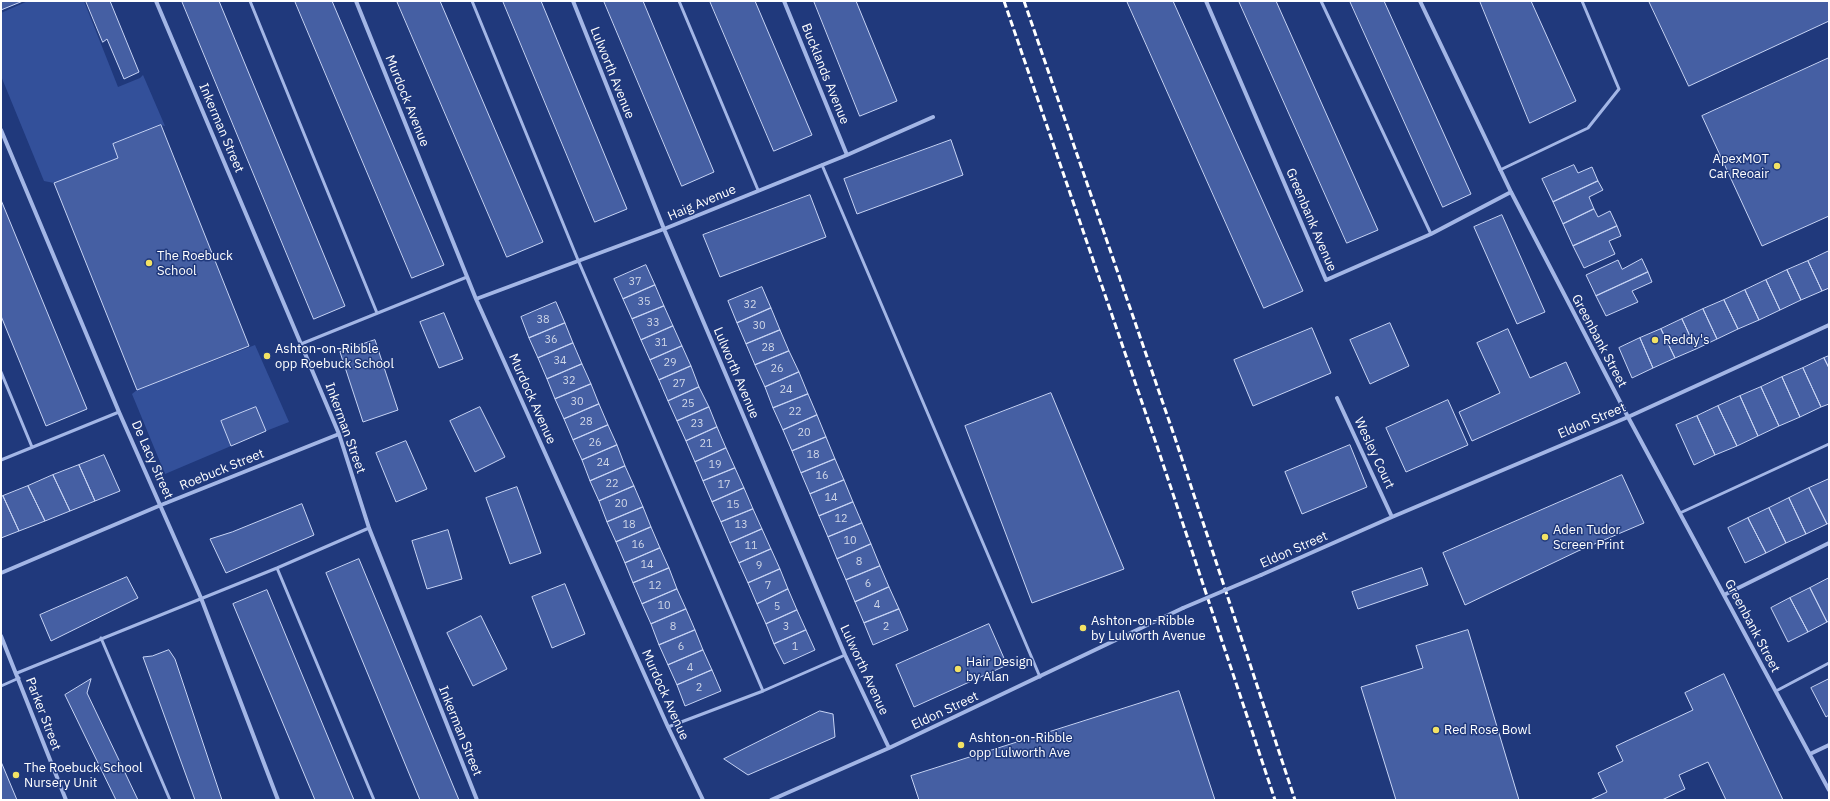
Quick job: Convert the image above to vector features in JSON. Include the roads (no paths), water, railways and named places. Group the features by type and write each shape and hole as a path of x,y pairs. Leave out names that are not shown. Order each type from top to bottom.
{"street":[{"name":"Inkerman Street","path":"156,1 340,434 369,528 477,800"},
{"name":"Murdock Avenue","path":"356,1 476,299 668,727 703,800"},
{"name":"Lulworth Avenue","path":"572,1 664,229 845,655 889,748"},
{"name":"Bucklands Avenue","path":"784,1 847,155"},
{"name":"Greenbank Avenue","path":"1206,1 1326,280 1431,234 1511,192"},
{"name":"Greenbank Street","path":"1420,1 1511,192 1628,417 1829,790"},
{"name":"Haig Avenue","path":"476,299 664,229 847,155 933,117"},
{"name":"De Lacy Street","path":"1,130 119,412 202,598 278,800"},
{"name":"Eldon Street","path":"771,800 889,748 1183,608 1628,417 1829,325"},
{"name":"Wesley Court","path":"1337,398 1392,517"},
{"name":"Roebuck Street","path":"1,573 161,505 340,434"},
{"path":"1724,595 1829,543"},
{"name":"Parker Street","path":"1,636 19,678 66,800"},
{"path":"1810,754 1829,744"}],"lane":[{"path":"250,1 377,313"},
{"path":"472,1 578,260 763,692"},
{"path":"679,1 758,190"},
{"path":"1321,1 1431,234"},
{"path":"1500,170 1588,128 1619,89 1582,1"},
{"path":"822,165 1040,677"},
{"path":"301,344 467,277"},
{"path":"1,372 32,447"},
{"path":"1,460 119,412"},
{"path":"1680,514 1829,444"},
{"path":"17,673 277,568 369,528"},
{"path":"277,568 374,800"},
{"path":"101,638 170,800"},
{"path":"668,727 763,692 845,655"},
{"path":"1776,691 1829,663"},
{"path":"1,686 19,678"}],"railway":[{"path":"1004,1 1157,446 1275,800"},
{"path":"1024,1 1175,438 1295,800"}],"place":[{"name":"ApexMOT Car Reoair","path":"1777,166"},
{"name":"The Roebuck School","path":"149,263"},
{"name":"Reddy's","path":"1655,340"},
{"name":"Ashton-on-Ribble opp Roebuck School","path":"267,356"},
{"name":"Aden Tudor Screen Print","path":"1545,537"},
{"name":"Ashton-on-Ribble by Lulworth Avenue","path":"1083,628"},
{"name":"Hair Design by Alan","path":"958,669"},
{"name":"Red Rose Bowl","path":"1436,730"},
{"name":"Ashton-on-Ribble opp Lulworth Ave","path":"961,745"},
{"name":"The Roebuck School Nursery Unit","path":"16,775"}]}
